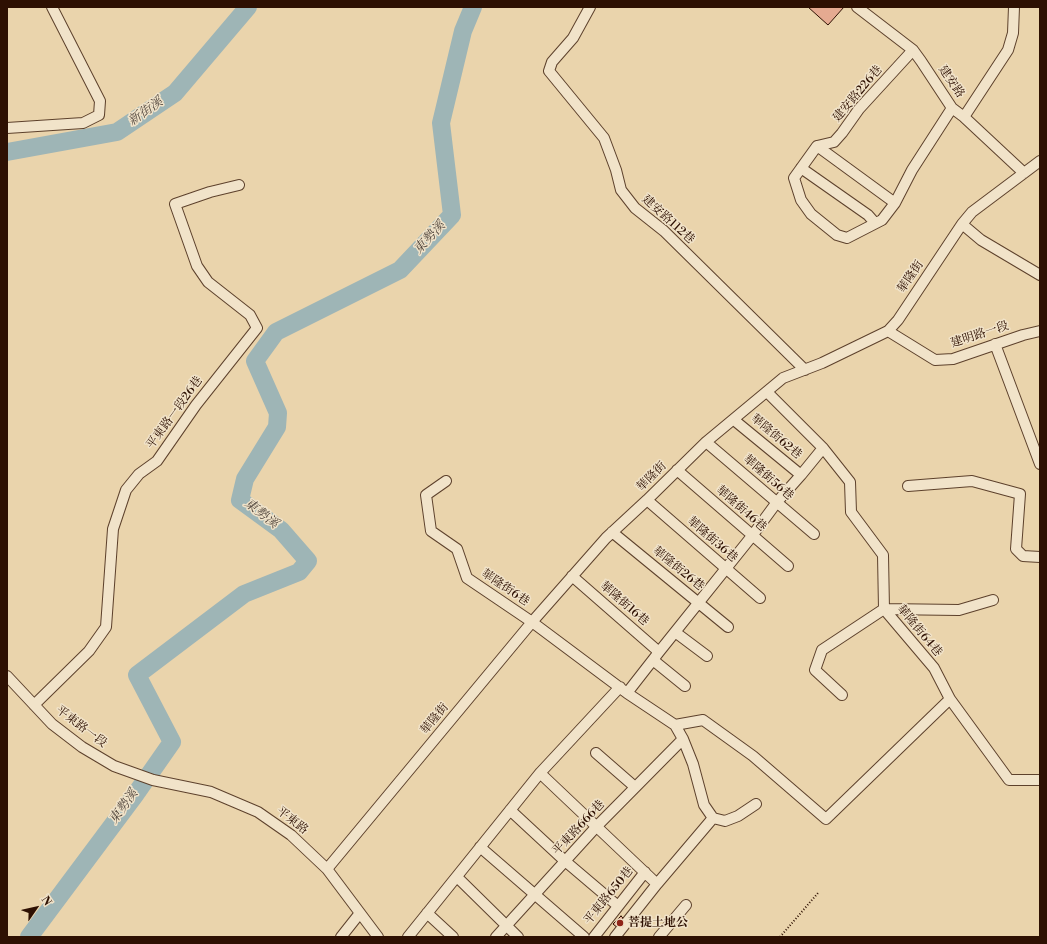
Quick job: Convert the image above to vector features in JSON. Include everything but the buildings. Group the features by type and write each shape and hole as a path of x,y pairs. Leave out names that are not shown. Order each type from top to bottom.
{"street":[{"path":"7,128 83,123 99,115 100,101 52,7"},
{"name":"建安路112巷","path":"590,7 573,38 552,62 549,71 604,138 616,170 621,190 634,208 664,231 805,370"},
{"name":"建安路","path":"857,7 913,50 952,108 964,117 1024,173"},
{"path":"964,117 1008,50 1012,33 1014,7"},
{"name":"建安路226巷","path":"817,146 834,142 860,109 913,50"},
{"path":"895,203 817,146 794,178 800,200 811,214 837,235 846,238 882,220 895,203 912,170 952,108"},
{"name":"華隆街","path":"327,869 532,622 612,532 706,442 783,378 822,363 888,331 898,320 962,224 972,212 1040,161"},
{"path":"801,168 868,215 875,223"},
{"name":"平東路一段26巷","path":"34,705 89,651 106,627 114,529 126,490 139,474 157,461 196,404 257,328 250,315 208,282 197,266 175,204 210,192 239,185"},
{"path":"962,224 981,240 1040,275"},
{"name":"建明路一段","path":"888,331 935,360 953,358 1023,335 1040,331"},
{"path":"995,344 1040,464"},
{"name":"華隆街64巷","path":"767,392 823,448 850,482 850,512 883,555 884,609 934,668 950,699 1009,780 1040,780"},
{"name":"華隆街62巷","path":"734,420 801,475"},
{"name":"華隆街56巷","path":"706,442 814,534"},
{"path":"408,937 540,773 624,690 656,656 752,536 777,502 823,448"},
{"name":"華隆街46巷","path":"677,470 788,566"},
{"name":"華隆街6巷","path":"446,481 426,495 431,531 457,549 467,578 532,622 624,690 675,725"},
{"path":"908,486 972,481 1020,494 1016,549 1023,556 1040,557"},
{"name":"華隆街36巷","path":"647,500 760,598"},
{"name":"華隆街26巷","path":"612,532 728,627"},
{"name":"華隆街16巷","path":"572,576 656,656 685,686"},
{"path":"842,695 815,670 822,650 884,609 960,610 993,600"},
{"path":"675,632 707,656"},
{"name":"平東路一段","path":"7,676 52,724 82,747 114,766 153,780"},
{"path":"756,804 738,816 725,821 713,818 704,805 693,764 683,739 675,725 703,720 753,756 826,818 950,699"},
{"name":"平東路666巷","path":"496,937 597,826 683,739"},
{"path":"596,753 635,787"},
{"path":"540,773 657,884"},
{"name":"平東路","path":"153,780 211,792 258,812 291,835 327,869 378,937"},
{"path":"510,810 618,906"},
{"path":"615,937 657,884 713,818"},
{"path":"480,847 584,937"},
{"name":"平東路650巷","path":"594,937 646,872"},
{"path":"457,877 518,937"},
{"path":"659,937 686,905"},
{"path":"341,937 360,912"},
{"path":"427,913 454,937"}],"path":[{"path":"780,937 818,893"}],"waterway":[{"name":"新街溪","path":"7,152 117,132 175,93 248,7"},
{"name":"東勢溪","path":"29,937 135,795 172,742 137,675 244,594 299,572 308,561 281,530 240,500 245,479 277,427 278,413 255,361 276,332 400,270 452,215 441,123 463,31 473,7"}],"place":[{"name":"菩提土地公","path":"620,923"}]}
